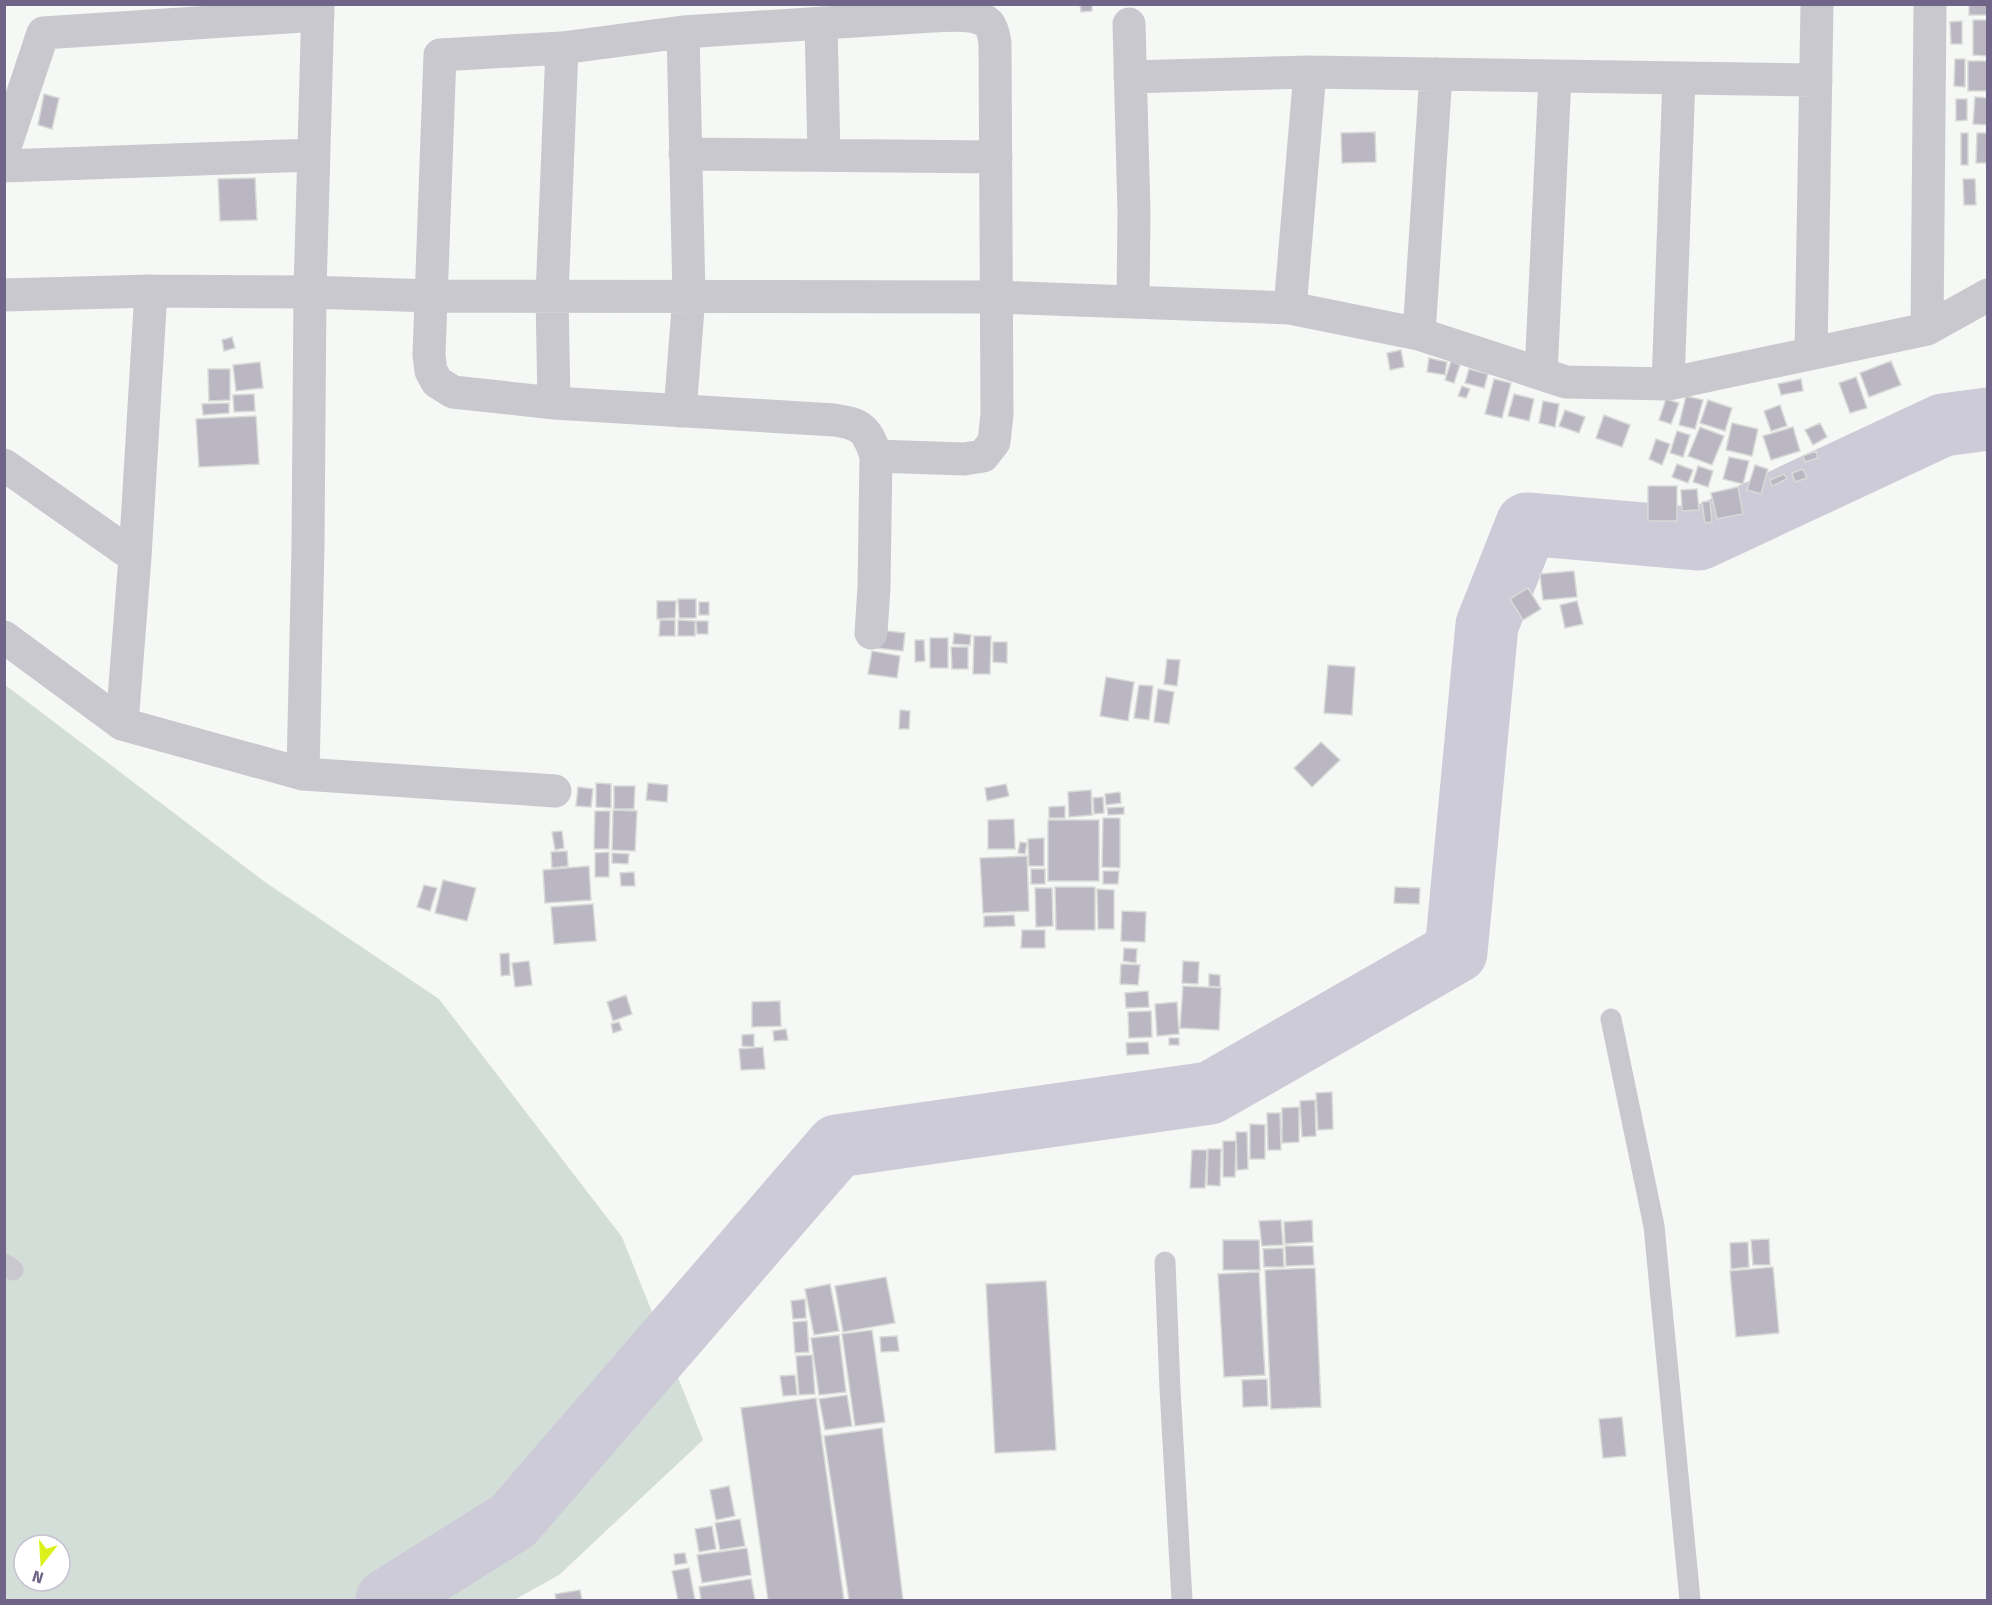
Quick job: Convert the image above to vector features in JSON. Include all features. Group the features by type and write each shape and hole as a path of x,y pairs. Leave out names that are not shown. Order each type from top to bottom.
{"street":[{"path":"1811,354 1817,4"},
{"path":"1927,329 1930,4"},
{"path":"4,150 43,33 318,10 310,292 308,557 303,774"},
{"path":"871,633 876,456 869,435 860,428 847,422 554,403 453,392 437,382 431,371 429,355 440,55 562,48 682,32 821,23 970,16 989,24 995,43 998,414 994,442 983,456 964,459 876,456"},
{"path":"821,23 824,155"},
{"path":"1129,24 1134,213 1133,301"},
{"path":"680,411 688,296 682,32"},
{"path":"554,403 552,296 562,48"},
{"path":"1130,77 1310,72 1816,80"},
{"path":"1290,308 1310,72"},
{"path":"1419,334 1436,74"},
{"path":"1541,374 1555,76"},
{"path":"1668,384 1679,78"},
{"path":"686,154 996,157"},
{"path":"4,166 313,155"},
{"path":"4,295 151,291 310,292 432,296 997,297 1290,308 1419,334 1566,382 1668,384 1927,329 1988,295"},
{"path":"122,724 135,557 151,291"},
{"path":"4,465 135,557"},
{"path":"4,636 122,724 303,774 555,791"}],"lane":[{"path":"1611,1019 1654,1226 1690,1600"},
{"path":"1165,1262 1182,1600"}],"shaded area":[{"path":"4,684 265,882 439,999 622,1237 703,1440 559,1575 514,1600 5,1600"}],"building":[{"path":"1080,4 1092,4 1092,11 1081,12"},
{"path":"1969,4 1988,4 1988,15 1969,15"},
{"path":"1973,20 1988,20 1988,56 1973,55"},
{"path":"1962,21 1962,44 1951,44 1950,22"},
{"path":"1955,59 1965,59 1965,87 1954,86"},
{"path":"1968,61 1988,61 1988,91 1968,91"},
{"path":"44,94 59,98 52,129 38,125"},
{"path":"1975,97 1988,98 1988,125 1973,124"},
{"path":"1956,99 1967,99 1967,120 1956,121"},
{"path":"1375,132 1376,162 1342,163 1341,133"},
{"path":"1961,133 1968,133 1968,165 1961,165"},
{"path":"1977,133 1988,133 1988,163 1976,163"},
{"path":"255,178 257,220 220,221 218,179"},
{"path":"1963,179 1975,179 1976,205 1964,205"},
{"path":"232,337 235,348 224,351 222,340"},
{"path":"1401,350 1404,367 1390,370 1387,353"},
{"path":"1429,358 1447,362 1445,375 1427,372"},
{"path":"1451,361 1460,365 1454,383 1445,380"},
{"path":"1891,361 1901,385 1869,397 1860,373"},
{"path":"260,362 263,388 236,391 233,365"},
{"path":"208,369 230,369 230,400 209,401"},
{"path":"1469,369 1488,374 1484,388 1465,383"},
{"path":"1856,377 1867,408 1850,413 1839,383"},
{"path":"1494,379 1511,383 1502,418 1485,414"},
{"path":"1801,379 1803,391 1781,395 1778,384"},
{"path":"1462,386 1470,389 1466,398 1458,396"},
{"path":"254,394 255,411 234,412 233,395"},
{"path":"1514,394 1534,399 1529,421 1508,416"},
{"path":"1686,396 1703,400 1695,429 1679,425"},
{"path":"1666,399 1679,403 1671,424 1659,420"},
{"path":"1708,400 1732,408 1725,431 1700,423"},
{"path":"1543,401 1559,404 1555,427 1539,423"},
{"path":"229,403 229,413 203,415 202,404"},
{"path":"1780,405 1787,426 1771,431 1764,411"},
{"path":"1565,410 1585,417 1579,433 1559,426"},
{"path":"1604,415 1630,425 1622,447 1596,438"},
{"path":"256,416 259,464 199,467 196,419"},
{"path":"1732,423 1758,429 1752,456 1726,450"},
{"path":"1820,423 1827,437 1813,445 1805,430"},
{"path":"1700,427 1724,436 1712,465 1688,456"},
{"path":"1793,427 1800,451 1771,460 1763,436"},
{"path":"1677,431 1690,435 1683,457 1670,453"},
{"path":"1656,439 1670,444 1662,465 1649,459"},
{"path":"1816,451 1818,458 1805,462 1803,456"},
{"path":"1729,457 1749,461 1743,484 1723,479"},
{"path":"1677,464 1693,470 1688,483 1672,477"},
{"path":"1755,465 1768,469 1761,494 1747,490"},
{"path":"1698,466 1713,471 1708,487 1693,482"},
{"path":"1803,469 1807,478 1795,482 1792,473"},
{"path":"1784,474 1787,479 1772,486 1770,480"},
{"path":"1648,486 1677,486 1677,521 1648,521"},
{"path":"1738,487 1743,514 1717,519 1711,493"},
{"path":"1697,489 1699,510 1682,511 1681,490"},
{"path":"1710,501 1712,522 1705,523 1702,502"},
{"path":"1574,571 1577,597 1543,600 1540,574"},
{"path":"1528,588 1541,609 1523,620 1510,599"},
{"path":"678,599 696,599 696,618 679,618"},
{"path":"657,601 676,601 675,618 657,619"},
{"path":"1577,601 1583,624 1565,628 1560,605"},
{"path":"699,602 709,602 709,615 699,615"},
{"path":"660,620 675,620 675,636 659,636"},
{"path":"678,620 695,621 695,636 678,636"},
{"path":"696,621 708,621 708,634 697,634"},
{"path":"878,630 905,633 903,651 876,648"},
{"path":"954,633 971,635 970,645 953,644"},
{"path":"974,636 991,636 990,674 973,674"},
{"path":"930,638 948,638 948,668 930,668"},
{"path":"915,640 924,640 925,661 915,662"},
{"path":"993,642 1007,642 1007,663 993,662"},
{"path":"951,647 968,647 968,669 952,669"},
{"path":"872,651 900,656 897,678 868,674"},
{"path":"1167,659 1180,660 1177,686 1164,684"},
{"path":"1328,665 1355,667 1352,715 1324,713"},
{"path":"1106,677 1134,682 1128,721 1100,716"},
{"path":"1139,685 1153,686 1149,720 1134,718"},
{"path":"1158,689 1174,692 1169,724 1154,722"},
{"path":"900,710 910,711 909,729 899,729"},
{"path":"1321,742 1340,760 1312,787 1294,768"},
{"path":"596,783 611,784 611,808 596,807"},
{"path":"648,783 668,785 667,802 646,800"},
{"path":"1006,784 1009,796 987,801 985,788"},
{"path":"614,786 635,786 634,809 614,809"},
{"path":"578,787 593,789 591,807 576,806"},
{"path":"1091,790 1092,815 1069,817 1068,792"},
{"path":"1120,792 1121,803 1106,805 1105,794"},
{"path":"1103,797 1104,813 1094,814 1093,798"},
{"path":"1065,806 1065,818 1049,818 1049,807"},
{"path":"1124,807 1124,814 1108,815 1107,808"},
{"path":"613,810 637,811 635,851 612,850"},
{"path":"595,811 610,811 609,849 594,849"},
{"path":"1103,818 1120,818 1120,868 1102,867"},
{"path":"1014,819 1015,849 988,849 988,820"},
{"path":"1048,820 1099,820 1099,881 1048,881"},
{"path":"562,831 564,848 555,850 552,832"},
{"path":"1044,838 1044,866 1029,866 1028,839"},
{"path":"1020,842 1027,843 1025,854 1018,853"},
{"path":"567,851 568,866 552,868 551,852"},
{"path":"609,852 609,877 595,877 595,853"},
{"path":"612,853 629,854 628,864 612,863"},
{"path":"1027,856 1029,911 983,913 980,858"},
{"path":"589,866 591,900 545,903 543,870"},
{"path":"1031,869 1045,869 1045,884 1031,884"},
{"path":"1103,871 1119,871 1118,884 1103,884"},
{"path":"634,872 635,886 621,886 620,873"},
{"path":"443,880 476,888 467,921 435,913"},
{"path":"424,885 437,888 430,911 417,907"},
{"path":"1055,887 1095,887 1095,930 1056,930"},
{"path":"1395,887 1420,888 1419,904 1394,903"},
{"path":"1035,888 1052,888 1053,926 1036,927"},
{"path":"1097,889 1114,890 1114,929 1098,929"},
{"path":"593,904 596,941 554,944 551,907"},
{"path":"1122,911 1146,912 1145,942 1121,941"},
{"path":"1014,915 1015,926 984,927 984,916"},
{"path":"1022,930 1045,930 1045,948 1021,948"},
{"path":"1124,948 1137,949 1136,963 1123,961"},
{"path":"509,953 510,975 501,976 500,954"},
{"path":"529,961 532,985 515,987 512,963"},
{"path":"1183,961 1199,962 1198,984 1182,983"},
{"path":"1121,964 1140,965 1138,985 1120,984"},
{"path":"1209,974 1220,975 1220,987 1209,986"},
{"path":"1183,986 1221,988 1219,1030 1180,1028"},
{"path":"1148,991 1149,1007 1126,1008 1125,993"},
{"path":"626,995 632,1014 613,1021 607,1002"},
{"path":"780,1001 781,1026 752,1027 752,1002"},
{"path":"1177,1002 1179,1034 1157,1036 1155,1004"},
{"path":"1151,1011 1152,1037 1129,1038 1128,1012"},
{"path":"619,1022 622,1030 613,1033 611,1024"},
{"path":"786,1029 788,1040 774,1041 773,1031"},
{"path":"754,1034 754,1047 742,1046 742,1035"},
{"path":"1169,1038 1179,1038 1179,1045 1169,1045"},
{"path":"1148,1042 1149,1054 1127,1055 1126,1043"},
{"path":"763,1047 765,1069 741,1070 739,1049"},
{"path":"1332,1092 1333,1129 1318,1130 1316,1093"},
{"path":"1315,1100 1316,1136 1302,1137 1300,1101"},
{"path":"1299,1107 1299,1142 1282,1143 1282,1108"},
{"path":"1267,1113 1280,1113 1281,1150 1268,1150"},
{"path":"1250,1124 1265,1125 1265,1159 1250,1159"},
{"path":"1236,1132 1247,1132 1248,1169 1237,1170"},
{"path":"1223,1141 1236,1141 1235,1177 1223,1177"},
{"path":"1208,1149 1221,1149 1220,1186 1207,1185"},
{"path":"1192,1150 1207,1150 1205,1188 1190,1188"},
{"path":"1281,1220 1283,1245 1262,1246 1259,1221"},
{"path":"1312,1220 1313,1242 1285,1244 1284,1222"},
{"path":"1769,1239 1770,1265 1753,1265 1751,1240"},
{"path":"1223,1240 1259,1240 1260,1270 1223,1270"},
{"path":"1748,1242 1749,1267 1731,1269 1730,1243"},
{"path":"1285,1246 1313,1246 1314,1265 1286,1266"},
{"path":"1283,1248 1284,1267 1264,1267 1263,1249"},
{"path":"1773,1267 1779,1333 1736,1337 1730,1271"},
{"path":"1315,1268 1321,1407 1271,1409 1265,1270"},
{"path":"1259,1272 1265,1375 1224,1377 1218,1274"},
{"path":"886,1277 895,1323 843,1332 835,1286"},
{"path":"1046,1281 1056,1450 995,1453 986,1284"},
{"path":"830,1284 839,1331 814,1335 805,1289"},
{"path":"805,1299 806,1318 793,1319 791,1301"},
{"path":"807,1321 809,1352 795,1353 793,1322"},
{"path":"872,1330 885,1422 855,1426 842,1334"},
{"path":"839,1335 846,1392 819,1395 811,1338"},
{"path":"897,1336 899,1351 881,1352 880,1337"},
{"path":"812,1355 815,1394 799,1395 796,1356"},
{"path":"795,1375 797,1395 783,1396 780,1376"},
{"path":"1267,1379 1268,1406 1243,1407 1242,1380"},
{"path":"847,1395 852,1426 825,1430 819,1399"},
{"path":"816,1398 844,1600 768,1600 741,1408"},
{"path":"1622,1417 1626,1456 1603,1458 1599,1419"},
{"path":"882,1428 903,1600 849,1600 824,1436"},
{"path":"729,1486 735,1516 716,1520 710,1490"},
{"path":"740,1519 745,1546 720,1550 715,1523"},
{"path":"712,1526 716,1549 699,1552 695,1529"},
{"path":"747,1548 751,1575 702,1583 697,1555"},
{"path":"685,1553 687,1563 675,1565 674,1554"},
{"path":"689,1568 695,1600 678,1600 672,1571"},
{"path":"751,1579 755,1600 701,1600 699,1587"},
{"path":"580,1590 582,1600 556,1600 555,1594"}],"waterway":[{"path":"387,1600 513,1521 837,1146 1210,1093 1456,952 1487,625 1527,524 1699,539 1943,425 1988,419"}]}
